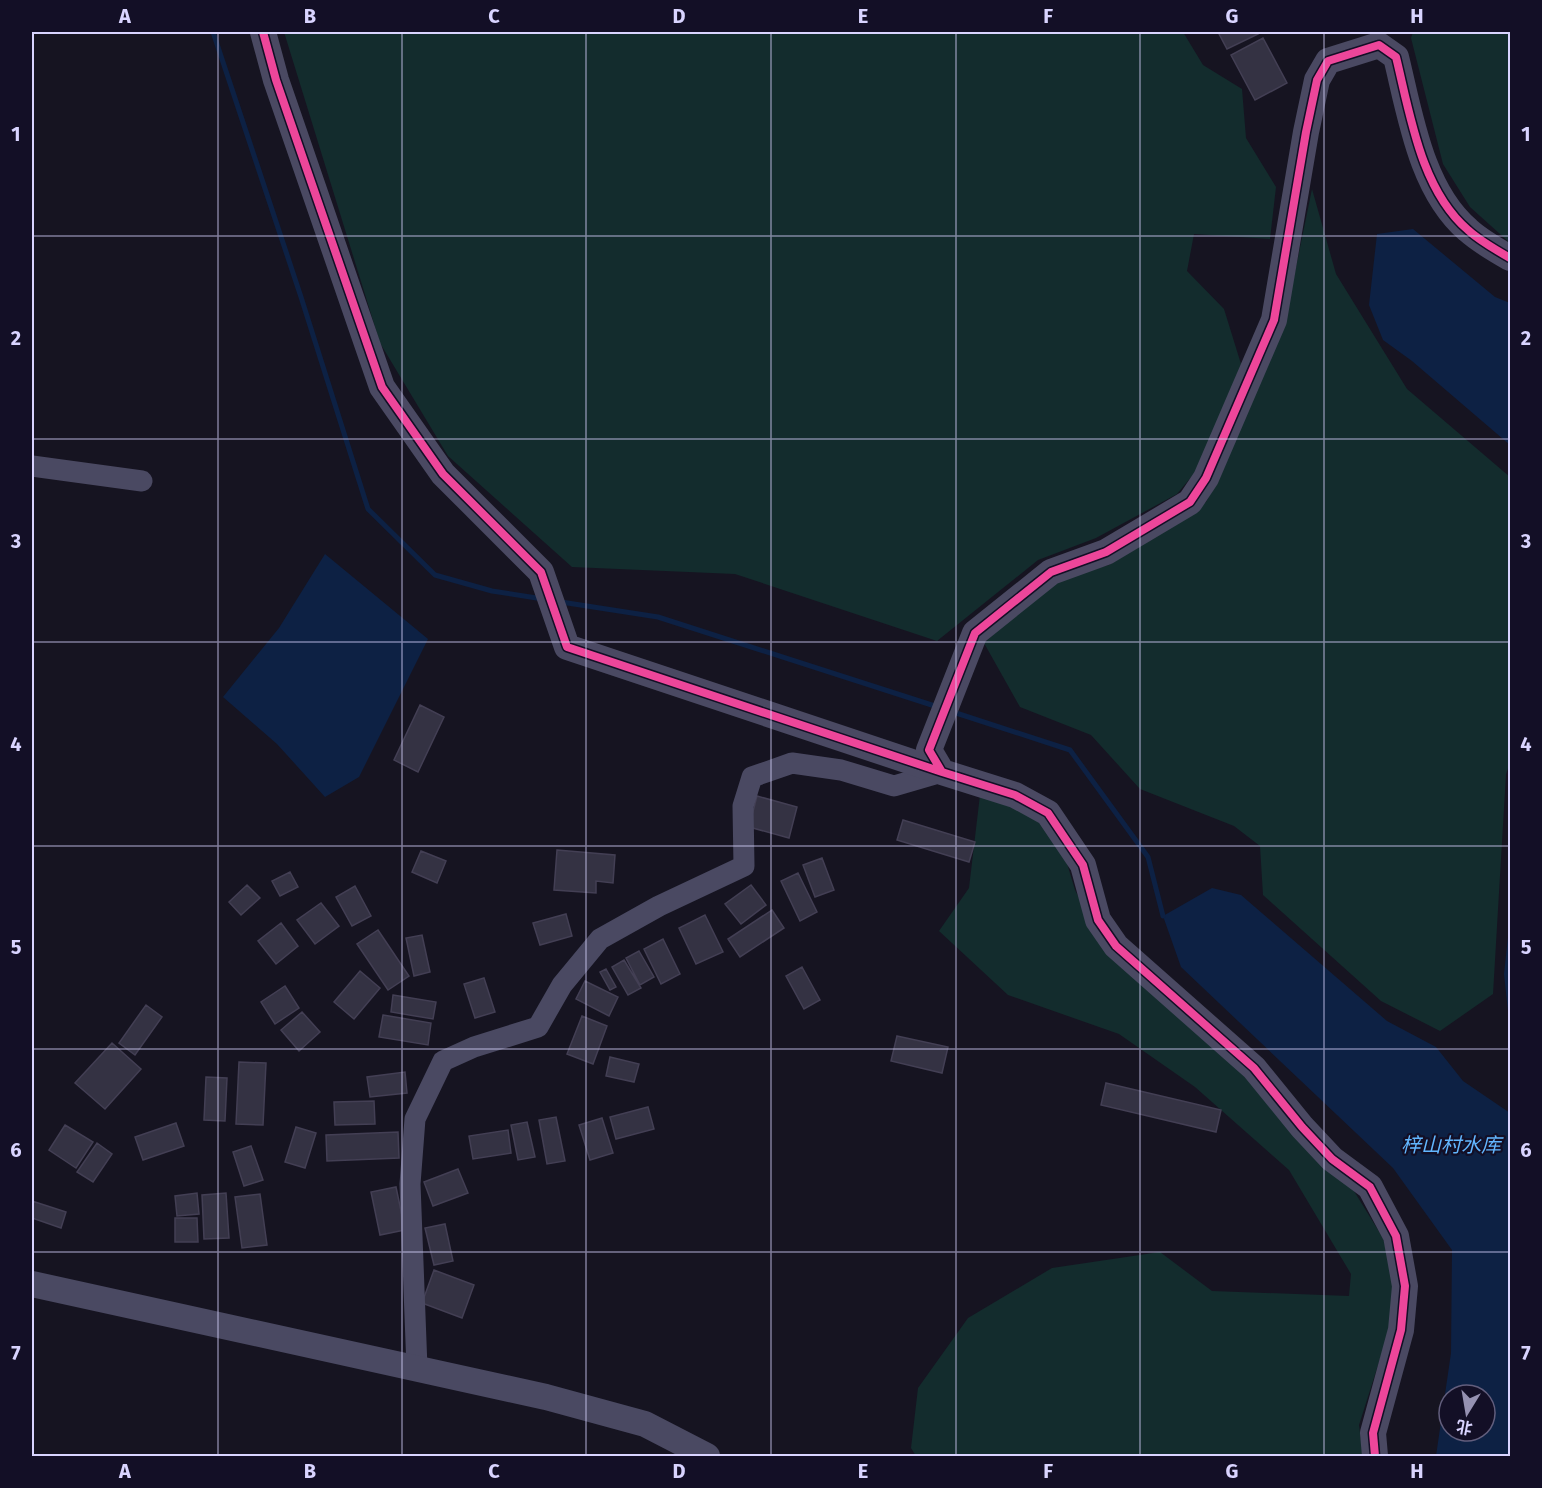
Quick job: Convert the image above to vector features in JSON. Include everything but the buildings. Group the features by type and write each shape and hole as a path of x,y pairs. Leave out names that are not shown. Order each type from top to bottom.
{"street":[{"path":"263,32 276,80 382,387 443,474 541,572 567,647 1015,795 1048,813 1083,865 1098,920 1116,946 1254,1068 1302,1127 1332,1159 1370,1187 1396,1236 1405,1286 1401,1330 1373,1433 1375,1456"},
{"path":"942,772 929,750 975,633 1050,572 1106,552 1190,502 1206,478 1274,320 1306,132 1317,80 1328,61 1379,45 1396,57 1420,152 1440,196 1467,230 1510,258"},
{"path":"32,466 141,480"},
{"path":"417,1368 411,1173 416,1119 443,1061 474,1047 538,1027 562,985 600,939 659,906 744,866 743,807 752,777 792,763 841,770 894,786 942,772"},
{"path":"32,1284 546,1397 645,1424 707,1456"}],"green space":[{"path":"284,32 1183,32 1203,65 1242,89 1246,138 1276,187 1270,239 1194,234 1187,271 1224,309 1241,364 1202,464 1177,494 1096,538 1038,560 937,641 735,574 572,567 448,456 380,343"},
{"path":"1413,32 1510,32 1510,243 1470,207 1443,164 1411,38"},
{"path":"1312,189 1336,274 1407,389 1510,477 1510,763 1506,774 1493,994 1440,1031 1381,1001 1263,895 1260,846 1234,826 1140,789 1091,735 1020,707 984,643 1054,580 1109,565 1206,502 1224,468 1285,321"},
{"path":"980,795 1033,810 1066,860 1075,890 1106,952 1244,1071 1349,1183 1383,1238 1394,1277 1392,1321 1359,1425 1363,1456 916,1456 911,1448 918,1388 968,1318 1052,1268 1160,1252 1212,1291 1349,1296 1351,1274 1289,1170 1195,1087 1119,1034 1008,995 939,931 969,888"}],"water":[{"path":"1413,229 1495,297 1510,303 1510,445 1412,361 1383,340 1369,305 1377,234"},
{"path":"325,554 428,639 359,777 325,797 277,744 223,697 279,628"},
{"name":"梓山村水库","path":"1212,888 1241,895 1387,1021 1436,1047 1463,1081 1510,1113 1510,1456 1436,1456 1438,1443 1497,1443 1497,1383 1447,1383 1451,1353 1452,1250 1393,1168 1181,967 1163,916"},
{"path":"1510,919 1510,1014 1504,974"}],"waterway":[{"path":"213,32 368,509 435,575 492,591 543,599"},
{"path":"561,602 658,617 938,707"},
{"path":"953,712 1070,750 1148,857 1163,916"}],"cycle path":[{"path":"263,32 276,80 382,387 443,474 541,572 567,647 942,772"},
{"path":"1375,1456 1373,1433 1401,1330 1405,1286 1396,1236 1370,1187 1332,1159 1302,1127 1254,1068 1116,946 1098,920 1083,865 1048,813 1015,795 942,772 929,750 975,633 1051,572 1106,552 1190,502 1206,478 1274,320 1306,132 1317,80 1328,61 1379,45 1396,57 1420,150 1439,194 1468,230 1510,258"}]}
